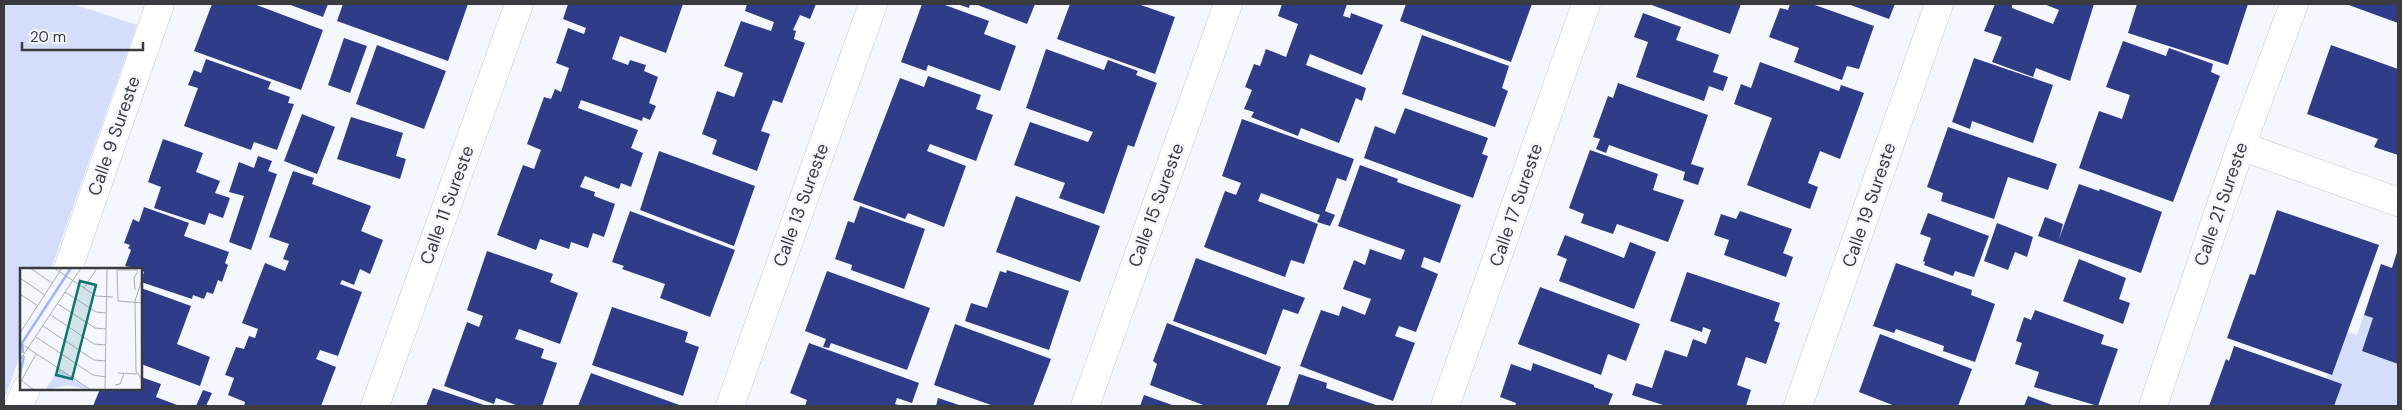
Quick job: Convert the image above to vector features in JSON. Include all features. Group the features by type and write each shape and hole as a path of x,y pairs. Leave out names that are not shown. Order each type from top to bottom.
{"street":[{"name":"Calle 9 Sureste","path":"68,268 160,4"},
{"name":"Calle 11 Sureste","path":"375,406 519,4"},
{"name":"Calle 13 Sureste","path":"730,406 873,4"},
{"name":"Calle 15 Sureste","path":"1085,406 1228,4"},
{"name":"Calle 17 Sureste","path":"1446,406 1586,4"},
{"name":"Calle 19 Sureste","path":"1798,406 1939,4"},
{"name":"Calle 21 Sureste","path":"2153,406 2241,146 2294,4"},
{"path":"2241,146 2398,202"},
{"path":"20,406 26,390"}],"shaded area":[{"path":"4,4 73,4 137,25 51,268 20,268 20,355 4,401"},
{"path":"2364,315 2373,318 2362,351 2398,364 2398,406 2334,406 2341,384 2326,379 2347,332 2357,335"}],"building":[{"path":"212,4 254,4 323,30 301,90 194,51"},
{"path":"288,4 328,4 323,17"},
{"path":"343,4 468,4 448,61 337,21"},
{"path":"568,4 683,4 666,53 620,36 612,59 628,65 630,60 646,65 644,71 658,77 649,103 656,106 650,120 643,117 642,121 581,100 578,108 638,130 631,148 643,153 631,187 621,183 619,189 585,176 580,187 595,192 594,196 615,204 604,237 593,233 588,248 571,242 569,249 540,239 536,250 497,235 523,165 534,169 541,150 527,144 544,97 551,99 555,89 561,92 569,68 556,63 568,28 584,34 586,28 563,19"},
{"path":"747,4 816,4 810,19 800,15 793,30 796,31 794,39 805,43 782,103 773,100 761,131 770,134 757,171 712,154 717,140 702,134 717,91 734,97 743,73 724,66 741,21 771,31 774,22 745,11"},
{"path":"922,4 942,4 989,21 984,34 1016,46 1000,91 928,65 926,71 901,62"},
{"path":"957,4 970,4 969,8"},
{"path":"975,4 1035,4 1027,24"},
{"path":"1070,4 1138,4 1175,17 1155,74 1057,39"},
{"path":"1282,4 1347,4 1343,16 1350,18 1351,13 1383,25 1362,75 1310,54 1306,65 1366,88 1362,101 1356,98 1339,143 1301,128 1298,136 1251,117 1254,112 1244,109 1252,90 1245,87 1254,64 1260,66 1266,49 1286,57 1298,24 1278,16"},
{"path":"1406,4 1532,4 1511,62 1400,21"},
{"path":"1649,4 1741,4 1730,34"},
{"path":"1790,4 1812,4 1874,26 1859,69 1847,66 1842,80 1794,62 1799,48 1769,37 1780,8 1788,10"},
{"path":"1848,4 1895,4 1889,19"},
{"path":"1995,4 2012,4 2012,8 2053,24 2059,10 2044,4 2094,4 2070,81 2036,68 2033,77 1992,62 2002,37 1984,31"},
{"path":"2137,4 2248,4 2228,65 2128,33"},
{"path":"2346,4 2398,4 2398,23"},
{"path":"1643,13 1681,27 1676,40 1719,55 1713,72 1728,77 1723,91 1709,86 1704,101 1636,77 1648,42 1634,37"},
{"path":"1422,35 1509,66 1502,88 1508,91 1495,127 1402,94"},
{"path":"344,38 367,46 350,93 328,85"},
{"path":"2123,41 2166,56 2169,48 2213,64 2211,72 2220,76 2173,202 2079,168 2099,111 2122,119 2130,95 2106,87"},
{"path":"377,45 446,71 424,129 356,104"},
{"path":"2331,45 2398,69 2398,155 2374,147 2378,139 2307,114"},
{"path":"1046,49 1104,70 1108,60 1138,71 1136,75 1157,83 1134,147 1128,145 1104,214 1059,198 1065,183 1014,165 1030,122 1088,142 1093,132 1026,108"},
{"path":"1974,58 2053,85 2033,143 1972,121 1970,129 1952,122"},
{"path":"206,59 271,82 268,89 290,97 288,103 294,104 277,150 254,142 251,150 184,126 198,88 188,85 194,70 201,73"},
{"path":"1760,62 1839,91 1841,85 1864,93 1840,159 1820,151 1808,183 1818,187 1810,209 1747,185 1772,118 1734,104 1741,84 1751,88"},
{"path":"928,76 981,95 976,109 993,115 976,161 930,144 927,151 966,166 944,227 908,213 905,219 853,200 900,78 924,87"},
{"path":"1618,83 1708,115 1691,164 1704,168 1698,185 1683,180 1685,172 1609,145 1606,153 1596,149 1600,139 1593,137 1608,96 1613,98"},
{"path":"1405,108 1488,138 1482,154 1488,156 1473,198 1364,158 1375,126 1395,134"},
{"path":"302,114 335,127 317,174 284,161"},
{"path":"351,117 403,133 396,156 406,159 400,179 337,159"},
{"path":"1242,119 1354,159 1346,181 1337,178 1325,211 1335,215 1330,226 1317,222 1320,215 1261,193 1258,201 1318,224 1304,264 1291,260 1285,277 1204,247 1225,191 1236,195 1241,183 1222,176"},
{"path":"1948,127 2057,164 2048,190 2008,177 1994,219 1941,201 1943,193 1927,187"},
{"path":"163,139 203,153 196,172 220,181 215,193 230,198 223,218 209,213 205,225 154,208 161,187 148,182"},
{"path":"1590,150 1658,174 1653,190 1684,200 1668,242 1617,224 1613,234 1581,223 1584,214 1569,208"},
{"path":"659,151 755,186 734,246 640,210"},
{"path":"258,156 272,161 268,171 277,174 251,250 229,242 244,196 229,192 239,162 254,168"},
{"path":"1360,165 1398,179 1397,182 1461,205 1440,263 1424,257 1421,267 1438,274 1416,332 1399,326 1395,336 1415,343 1393,401 1300,366 1321,310 1339,316 1342,306 1365,315 1371,299 1343,289 1354,260 1365,265 1370,249 1401,260 1405,250 1338,226"},
{"path":"293,171 314,178 312,184 371,206 361,231 383,240 370,274 360,269 354,285 342,280 340,284 362,292 338,356 320,350 316,359 336,367 321,406 244,406 245,402 228,395 234,378 225,375 236,347 244,349 249,336 255,338 258,329 242,323 265,263 285,271 289,261 283,259 289,244 269,237"},
{"path":"2079,184 2099,191 2100,189 2162,212 2141,273 2038,236 2045,217 2063,224 2059,239"},
{"path":"1016,196 1100,226 1080,282 996,252"},
{"path":"860,206 925,229 904,289 851,270 852,265 835,259 848,221 854,223"},
{"path":"144,207 189,223 184,236 229,252 225,263 228,265 222,282 218,280 213,294 207,292 204,299 193,295 192,299 142,282 144,272 142,268 125,266 131,250 128,248 130,245 124,243 133,219 139,222"},
{"path":"2277,210 2379,245 2332,375 2227,338 2250,274 2255,275"},
{"path":"630,211 735,250 710,317 660,298 665,284 622,269 624,266 612,262"},
{"path":"1740,211 1792,229 1783,253 1793,257 1786,277 1724,255 1729,240 1714,235 1721,214 1736,219"},
{"path":"1928,213 1989,236 1974,277 1955,271 1953,276 1924,265 1925,262 1923,261 1931,238 1920,234"},
{"path":"1997,223 2033,237 2027,257 2015,252 2008,270 1984,261"},
{"path":"1565,235 1624,258 1630,242 1656,252 1634,309 1559,281 1567,259 1557,255"},
{"path":"2398,249 2398,364 2362,351 2373,318 2364,315 2381,264 2392,268"},
{"path":"487,251 553,274 550,282 578,293 560,344 519,329 515,339 544,349 541,358 557,363 542,406 519,406 496,398 494,404 444,386 467,322 479,327 483,316 467,310"},
{"path":"1196,258 1305,298 1298,314 1283,309 1266,355 1173,321"},
{"path":"2079,259 2126,278 2119,299 2130,303 2123,324 2063,301"},
{"path":"1896,263 1972,290 1971,295 1995,304 1975,362 1943,351 1944,346 1896,329 1894,333 1873,326"},
{"path":"1007,270 1069,291 1049,350 965,321 971,303 987,308 1000,271 1006,273"},
{"path":"827,271 930,308 907,370 831,343 829,348 823,347 826,339 805,331"},
{"path":"1687,272 1780,303 1774,321 1780,323 1766,364 1746,357 1737,385 1751,390 1746,406 1666,406 1632,395 1636,383 1652,388 1665,350 1687,357 1693,339 1706,344 1711,330 1703,327 1702,332 1670,321"},
{"path":"1540,287 1640,324 1626,361 1608,354 1601,375 1518,344"},
{"path":"142,288 191,306 177,344 210,357 200,386 142,364"},
{"path":"612,307 688,332 685,342 699,347 683,396 592,365"},
{"path":"2035,310 2104,335 2101,344 2118,349 2098,406 2034,387 2039,372 2015,364 2022,343 2016,341 2024,317 2031,320"},
{"path":"1167,323 1281,367 1266,406 1206,406 1150,385 1157,364 1153,361"},
{"path":"955,324 1051,359 1033,406 994,406 934,385"},
{"path":"1880,334 1972,369 1958,406 1895,406 1859,392"},
{"path":"809,343 919,383 912,403 897,398 895,404 902,406 805,406 807,400 790,393"},
{"path":"2234,346 2342,384 2334,406 2209,406 2226,359 2229,361"},
{"path":"1533,363 1594,385 1594,387 1613,394 1608,406 1515,406 1516,403 1500,397 1511,364 1531,371"},
{"path":"591,373 682,406 578,406"},
{"path":"1299,374 1327,383 1326,388 1379,406 1288,406"},
{"path":"142,377 161,384 156,397 177,405 177,406 93,406 100,390 142,390"},
{"path":"433,388 487,406 426,406"},
{"path":"203,390 212,393 206,406 196,406"},
{"path":"1144,395 1175,406 1140,406"},
{"path":"2028,396 2055,406 2024,406"},
{"path":"938,398 962,406 936,406"}]}
